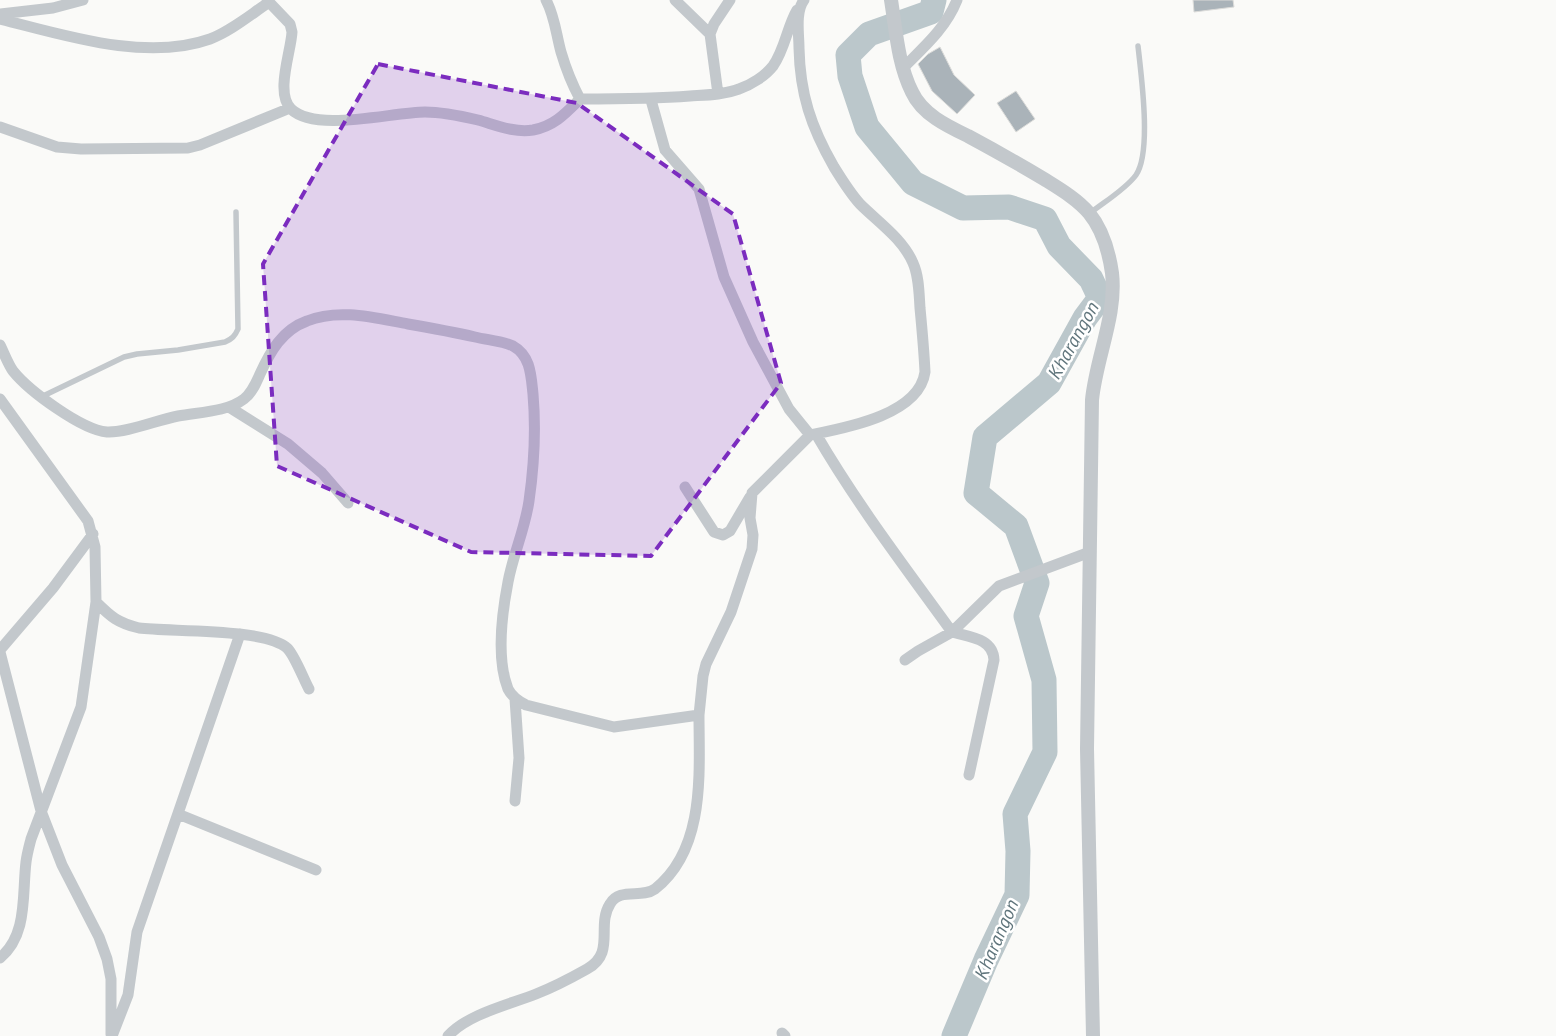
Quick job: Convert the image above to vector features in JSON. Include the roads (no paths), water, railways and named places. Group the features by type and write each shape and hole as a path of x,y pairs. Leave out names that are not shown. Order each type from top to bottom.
{"street":[{"path":"0,14 53,8 83,0"},
{"path":"546,0 554,19 568,75 580,99"},
{"path":"675,0 710,34"},
{"path":"718,94 710,34 714,24 730,0"},
{"path":"891,0 901,64 912,94 927,112 947,126 1005,155 1069,195 1089,214 1105,240 1112,274 1112,305 1094,379 1092,400 1088,749 1093,1036"},
{"path":"901,64 933,38 945,22 957,0"},
{"path":"0,20 92,42 161,49 188,45 211,38 231,28 268,1 290,24 292,32 284,90 285,100 290,108 305,118 331,121 426,112 477,120 505,129 532,130 556,122 580,99 651,100 718,94 751,84 768,71 781,51 793,17 802,2"},
{"path":"686,487 714,532 723,535 730,531 752,493 813,435 875,419 895,409 918,390 924,379 919,293 914,265 902,245 859,203 844,183 822,146 808,111 802,85 799,53 802,2"},
{"path":"651,100 665,150 699,189 724,278 753,342 789,409 813,435 952,632 984,642 992,648 994,660 969,775"},
{"path":"0,127 57,147 81,150 188,148 209,142 290,108"},
{"path":"0,345 13,371 41,397 82,424 105,432 120,431 164,419 229,406 243,400 249,394 269,354 279,340 291,329 307,321 330,315 363,316 453,332 512,346 522,353 530,370 534,410 534,460 529,504 508,581 502,622 502,664 509,690 516,699 534,708 614,727 699,715"},
{"path":"0,399 88,521 95,547 96,602 81,707 31,839 26,861 21,921 16,938 8,952 0,958"},
{"path":"229,406 288,444 322,474 348,503"},
{"path":"448,1036 454,1029 466,1021 539,992 589,968 598,961 602,954 606,911 610,902 624,894 651,891 676,866 690,836 697,811 699,789 699,715 703,676 706,664 732,612 752,549 750,518 752,493"},
{"path":"93,534 53,588 0,651 41,811 62,865 99,937 106,959 110,979 112,1036"},
{"path":"905,660 952,632 993,590 1090,552"},
{"path":"96,602 113,618 124,624 139,628 240,634 272,640 288,648 309,689"},
{"path":"112,1036 128,995 137,932 240,634"},
{"path":"515,801 519,758 516,699"},
{"path":"178,814 316,870"}],"lane":[{"path":"1089,214 1127,184 1137,174 1141,164 1144,146 1143,90 1138,46"},
{"path":"41,397 124,357 226,342 236,335 238,329 236,212"}],"waterway":[{"name":"Kharangon","path":"934,0 931,12 869,34 848,55 850,76 867,127 913,183 963,208 1009,207 1045,219 1059,246 1091,279 1100,298 1085,318 1049,383 985,437 976,493 1016,526 1037,583 1026,616 1044,680 1045,752 1015,814 1018,851 1017,895 986,960 954,1036"}]}
